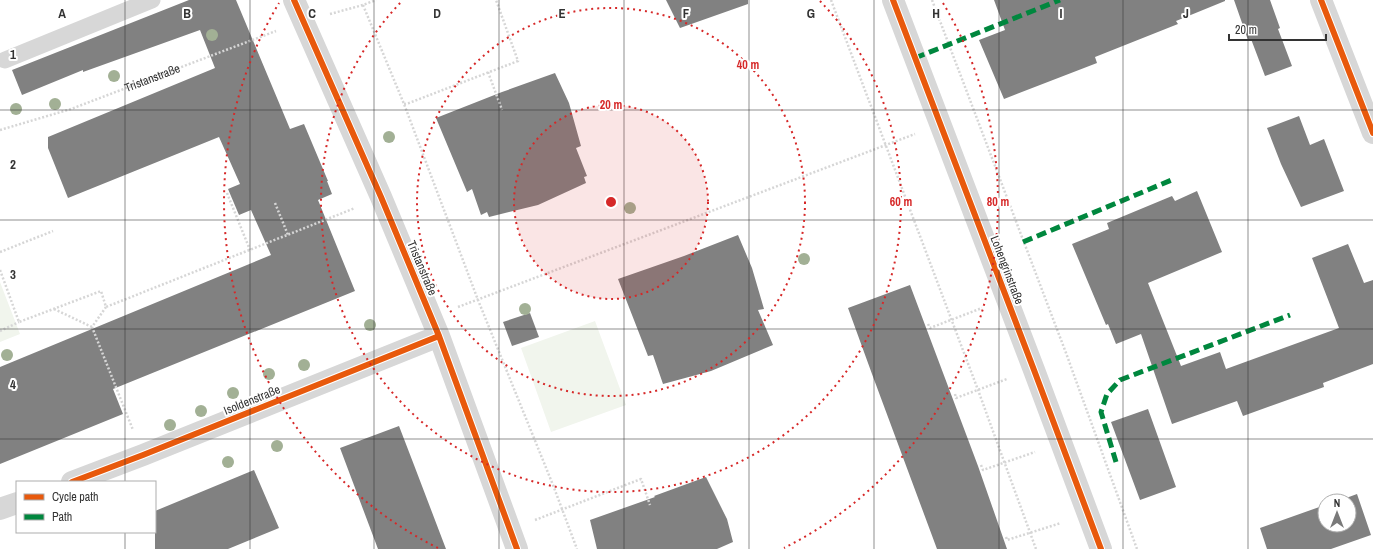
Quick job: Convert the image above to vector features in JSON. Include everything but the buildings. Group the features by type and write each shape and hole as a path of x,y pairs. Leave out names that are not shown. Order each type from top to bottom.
{"street":[{"name":"Tristanstraße","path":"294,0 381,197 435,327 514,539"},
{"name":"Lohengrinstraße","path":"892,0 1101,549"},
{"path":"1321,0 1373,133"},
{"name":"Isoldenstraße","path":"75,481 143,455 435,327"},
{"path":"0,510 16,503"}],"lane":[{"path":"5,60 152,0"}],"path":[{"path":"303,21 363,5 376,0"},
{"path":"404,104 518,61 496,0"},
{"path":"830,0 952,320 1036,549"},
{"path":"932,0 1071,367 1136,549"},
{"path":"363,5 404,104 478,300 577,549"},
{"path":"488,72 502,110"},
{"path":"435,327 478,300 940,124"},
{"path":"227,192 250,250"},
{"path":"92,326 106,307 381,197"},
{"path":"275,203 288,235"},
{"path":"0,252 53,231"},
{"path":"0,270 19,322"},
{"path":"0,330 101,291 106,307"},
{"path":"928,324 930,328 1006,299"},
{"path":"54,309 92,326 143,455"},
{"path":"955,394 956,398 1034,370"},
{"path":"981,465 983,470 1061,442"},
{"path":"514,539 562,510 641,479 650,505"},
{"path":"1006,537 1008,540 1088,513"}],"shaded area":[{"path":"0,282 20,334 0,342"},
{"path":"595,321 626,405 551,432 521,348"}],"marked path":[{"path":"915,58 1060,0"},
{"path":"1023,242 1174,179"},
{"path":"1116,462 1101,412 1107,394 1120,380 1290,315"}],"cycle path":[{"path":"294,0 381,197 439,336 517,549"},
{"path":"893,0 1101,549"},
{"path":"1321,0 1373,133"},
{"path":"75,481 439,336"}]}
